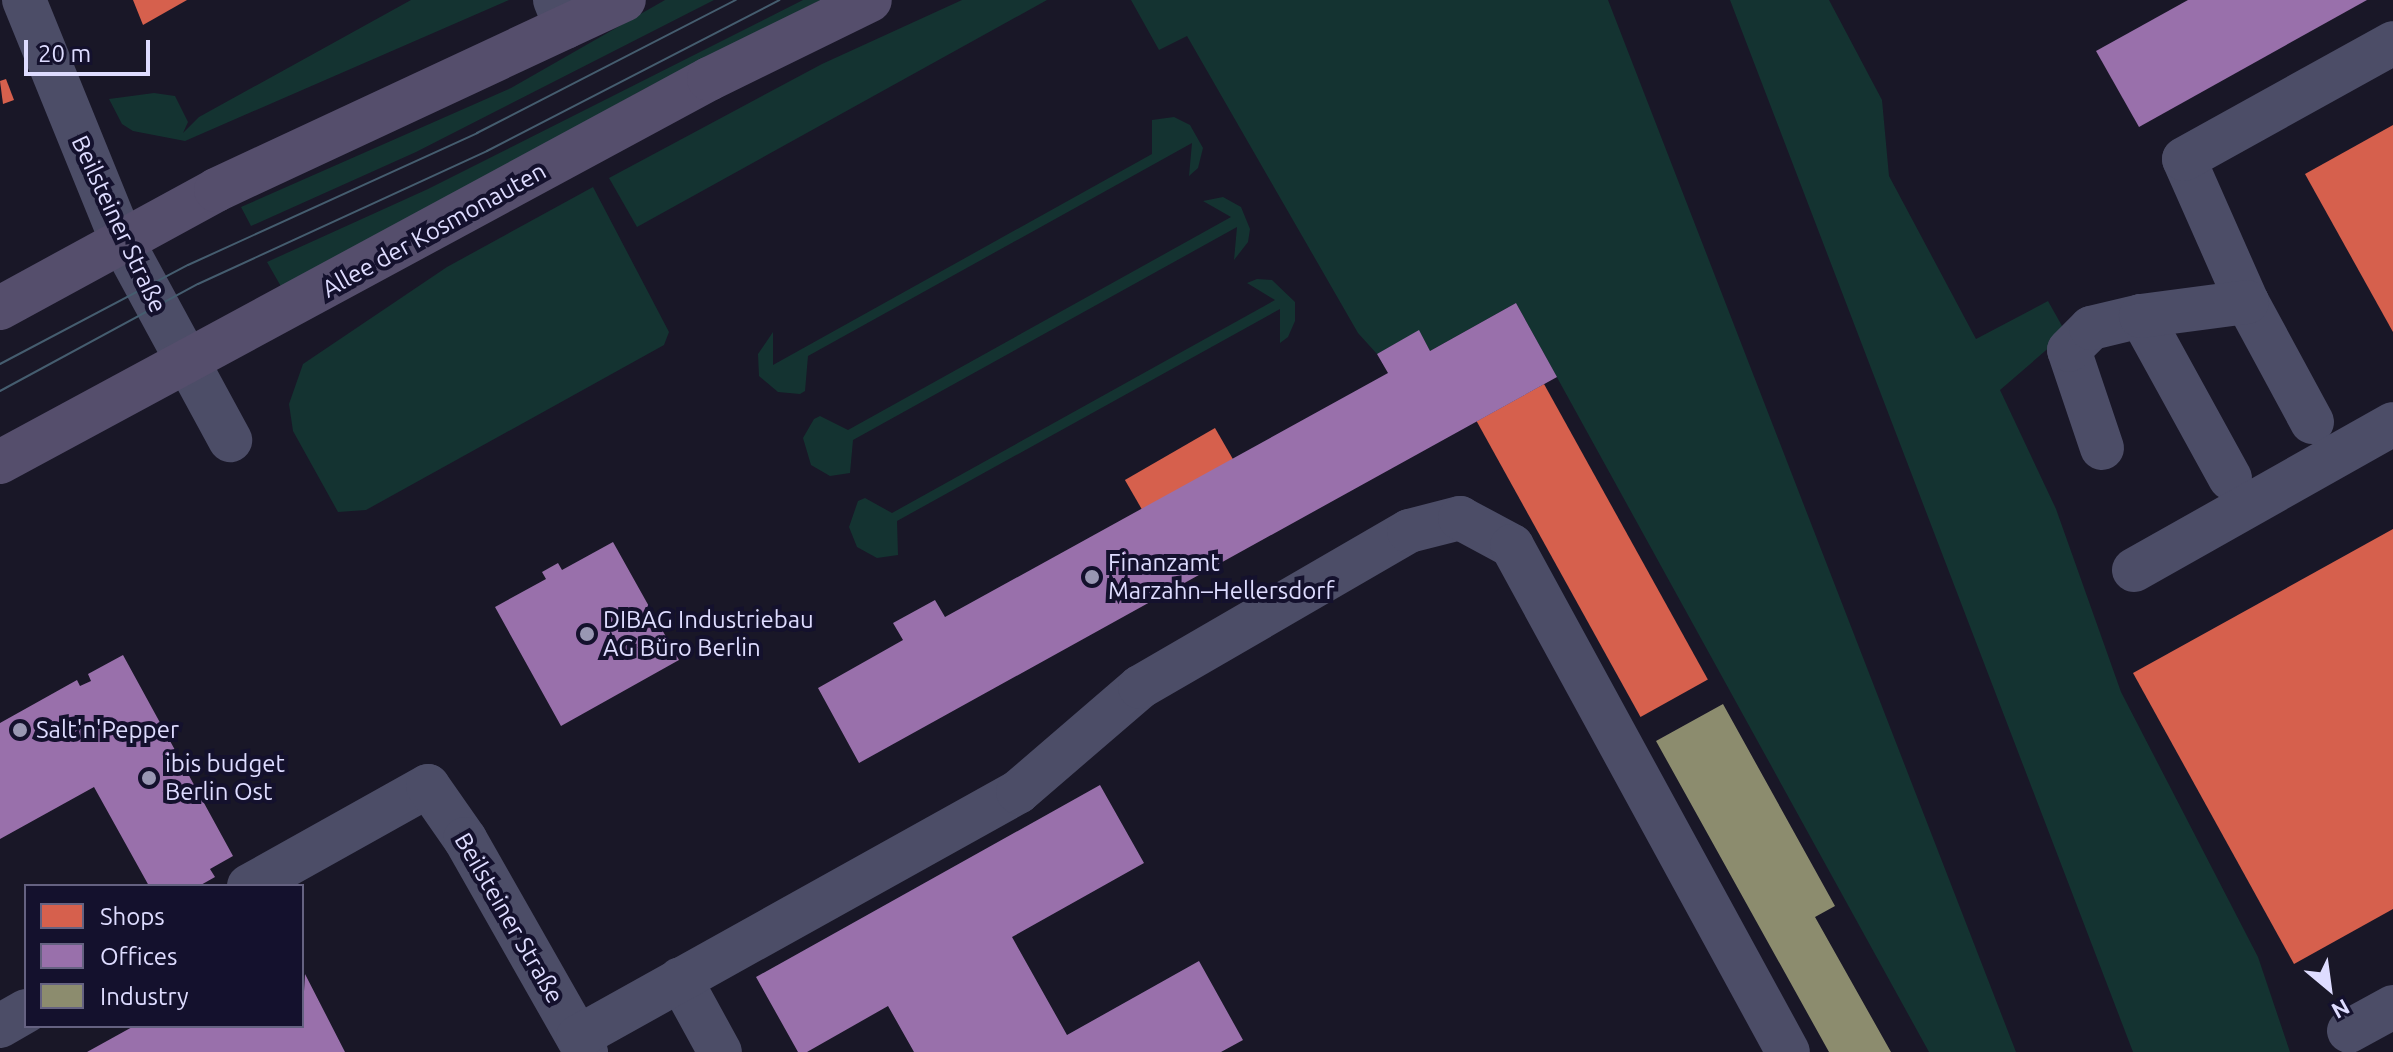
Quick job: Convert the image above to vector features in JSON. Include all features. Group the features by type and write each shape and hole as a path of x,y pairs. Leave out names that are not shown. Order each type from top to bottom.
{"main road":[{"path":"0,308 121,239 560,13 624,0"},
{"name":"Allee der Kosmonauten","path":"0,462 709,79 870,0"}],"street":[{"name":"Beilsteiner Straße","path":"24,0 121,239 186,364 230,440"},
{"path":"2312,422 2247,302 2184,159 2393,43"},
{"path":"2102,448 2069,350 2091,328 2141,316 2247,302"},
{"path":"2141,316 2230,478"},
{"path":"2134,570 2393,424"},
{"path":"582,1045 680,979 1018,792 1140,687 1409,531 1460,518 1512,546 1788,1052"},
{"name":"Beilsteiner Straße","path":"253,884 428,786 465,839 582,1045"},
{"path":"680,979 720,1052"},
{"path":"2349,1031 2393,1007"},
{"path":"0,1026 24,1012"}],"green space":[{"path":"411,0 509,0 185,141 133,131 122,124 109,99 154,93 175,96 188,122 183,133 199,117"},
{"path":"665,0 714,0 416,152 251,226 241,207 511,88"},
{"path":"803,0 821,0 646,88 283,290 267,262 428,189"},
{"path":"962,0 1047,0 637,227 609,178 822,64"},
{"path":"1131,0 1608,0 2016,1052 1929,1052 1516,303 1430,351 1419,331 1377,354 1358,333 1187,36 1159,50"},
{"path":"1730,0 1829,0 1882,100 1889,176 1976,339 2048,301 2066,333 2000,390 2056,509 2121,692 2258,957 2290,1052 2133,1052"},
{"path":"1174,117 1190,125 1203,148 1198,168 1189,176 1192,143 808,356 805,391 800,394 778,392 759,376 758,354 773,332 773,365 1152,154 1152,120"},
{"path":"593,187 669,332 664,345 366,510 338,512 293,431 289,404 303,364 447,267"},
{"path":"1223,197 1241,207 1250,229 1248,242 1234,260 1237,227 853,440 850,473 830,476 811,465 803,438 814,419 820,416 848,430 1231,217 1203,201"},
{"path":"1257,279 1272,280 1295,302 1295,321 1288,337 1280,343 1280,309 897,521 898,555 877,558 857,547 849,527 858,501 865,498 892,513 1275,300 1247,283"}],"building: Shops":[{"path":"133,0 187,0 143,25"},
{"path":"6,79 14,100 3,104 0,81"},
{"path":"2393,125 2393,332 2305,174"},
{"path":"1544,384 1708,680 1641,717 1477,421"},
{"path":"1215,428 1233,459 1143,511 1125,480"},
{"path":"2393,529 2393,909 2294,964 2133,673"}],"building: Offices":[{"path":"2188,0 2367,0 2139,127 2096,51"},
{"path":"1516,303 1557,377 859,763 818,688 903,640 893,623 935,600 945,617 1388,373 1377,354 1419,330 1430,351"},
{"name":"DIBAG Industriebau AG Büro Berlin","path":"613,542 679,660 561,726 495,607 546,579 542,572 558,563 562,570"},
{"path":"123,655 233,856 210,869 215,877 203,884 148,884 94,787 0,839 0,723 77,680 80,686 91,681 88,674"},
{"path":"1100,785 1144,863 1012,937 1067,1035 1199,961 1243,1040 1221,1052 914,1052 888,1006 807,1052 798,1052 756,977"},
{"path":"305,974 345,1052 87,1052 130,1028 304,1028"}],"building: Industry":[{"path":"1723,704 1835,906 1815,917 1891,1052 1829,1052 1656,741"}],"tram line":[{"path":"0,364 188,265 477,133 736,0"},
{"path":"0,391 198,284 487,151 779,0"}],"place":[{"name":"Finanzamt Marzahn–Hellersdorf","path":"1092,577"},
{"name":"DIBAG Industriebau AG Büro Berlin","path":"587,634"},
{"name":"Salt'n'Pepper","path":"20,730"},
{"name":"ibis budget Berlin Ost","path":"149,778"}]}
